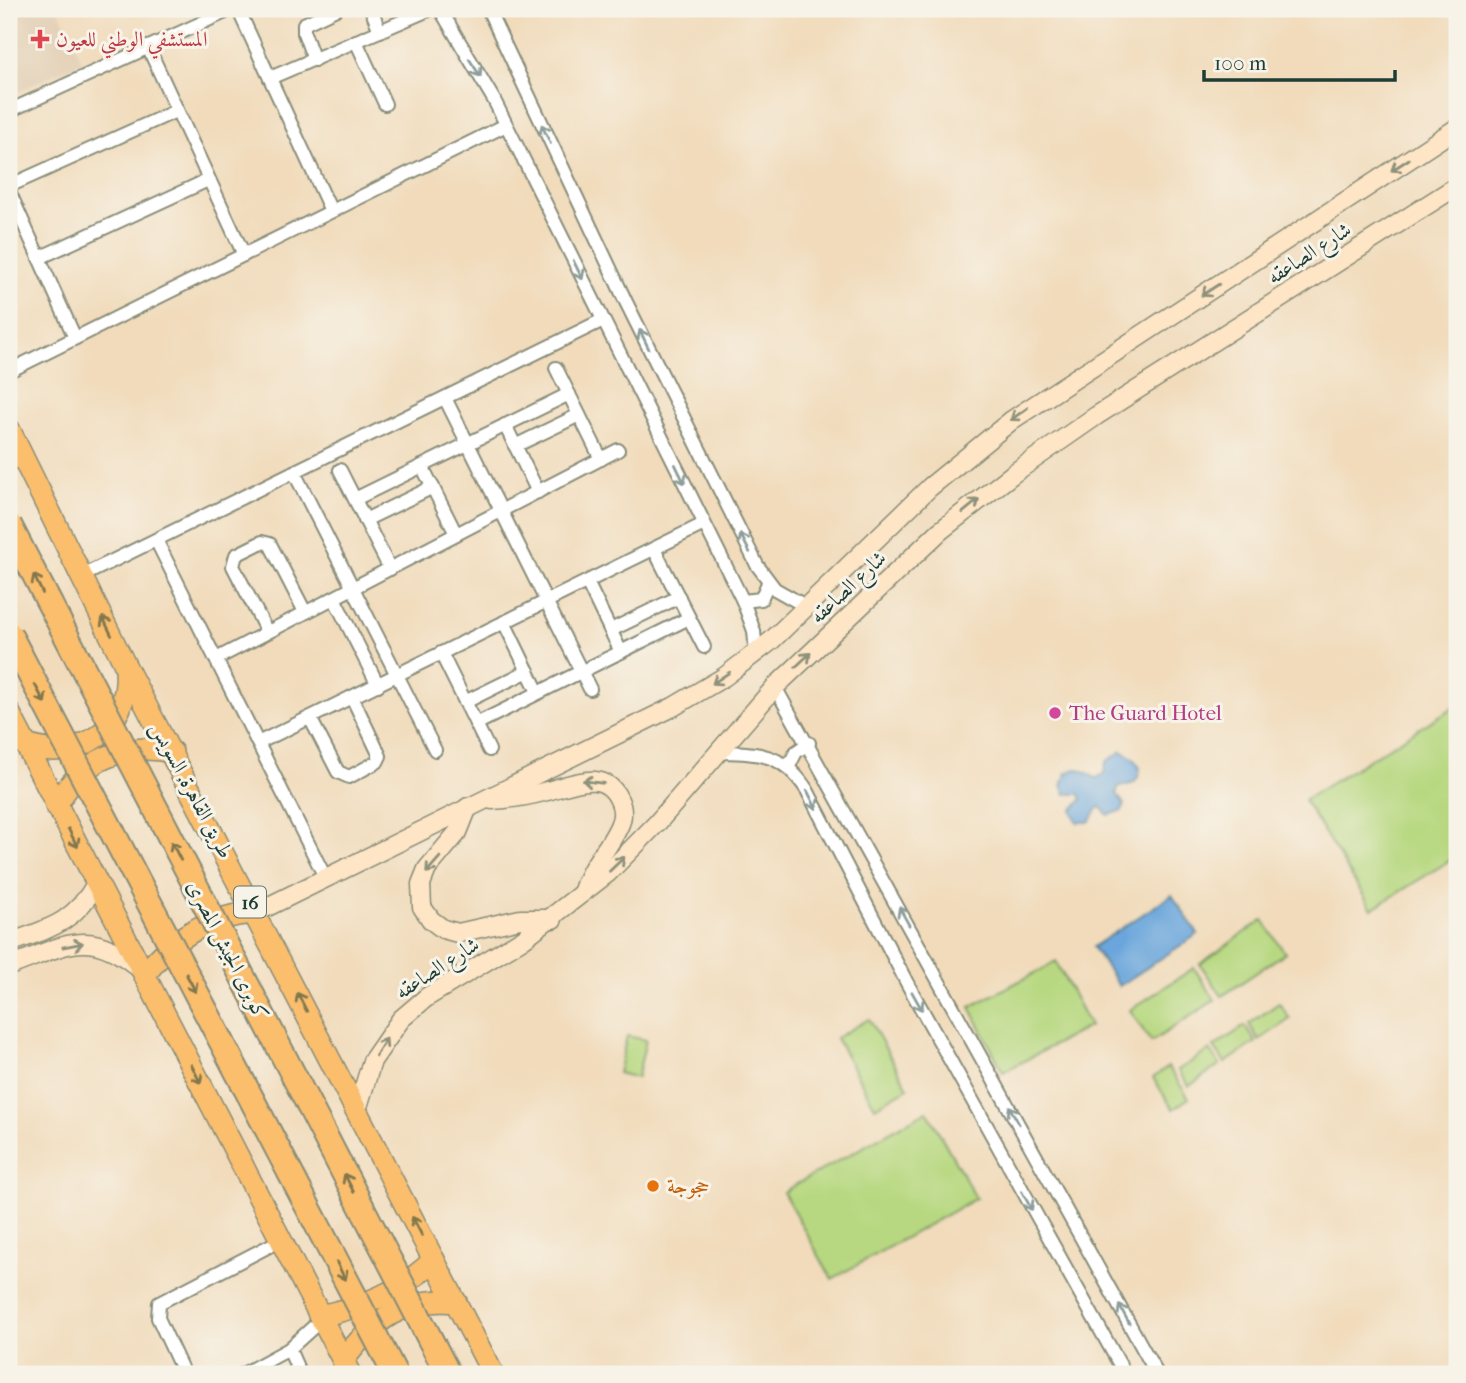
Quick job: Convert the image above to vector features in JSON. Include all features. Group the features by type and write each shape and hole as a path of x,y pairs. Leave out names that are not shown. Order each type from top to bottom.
{"highway":[{"name":"كوبرى الجيش المصرى","path":"9,525 448,1374"},
{"path":"9,634 395,1374"}],"main road":[{"name":"طريق القاهرة, السويس","path":"9,429 126,667 493,1374"},
{"path":"24,744 62,751 99,737 122,706 126,667"},
{"path":"9,712 346,1368"},
{"path":"56,806 80,772 104,757 144,748 172,752"},
{"path":"145,974 169,947 198,927 232,915 255,913"},
{"path":"320,1318 383,1297 410,1281 434,1260"},
{"path":"346,1368 370,1327 391,1312 416,1303 456,1302"}],"street":[{"path":"9,111 232,9"},
{"path":"238,9 331,211"},
{"path":"314,60 304,24 336,9"},
{"path":"371,9 380,31"},
{"path":"270,78 431,9"},
{"path":"440,9 506,125 743,601 754,631 756,653"},
{"path":"488,9 631,313 768,583 790,600 807,607"},
{"path":"356,41 385,104"},
{"path":"148,47 244,255"},
{"path":"75,338 9,189 176,111"},
{"path":"9,371 506,125"},
{"name":"شارع الصاعقه","path":"255,913 673,707 756,653 930,487 1012,420 1457,128"},
{"path":"39,258 208,180"},
{"name":"شارع الصاعقه","path":"357,1110 372,1061 401,1019 427,997 493,959 553,919 581,896 642,839 715,752 775,687 940,531 1014,473 1096,415 1457,186"},
{"path":"82,576 603,320"},
{"path":"556,368 601,459"},
{"path":"355,499 569,394"},
{"path":"444,398 590,689"},
{"path":"516,446 579,415"},
{"path":"505,425 538,492"},
{"path":"216,659 618,450"},
{"path":"422,466 456,534"},
{"path":"340,470 390,569"},
{"path":"294,472 435,750"},
{"path":"365,520 433,487"},
{"path":"258,743 704,524"},
{"path":"156,540 326,877"},
{"path":"267,632 233,566 236,555 262,542 270,544 305,612"},
{"path":"654,549 704,647"},
{"path":"587,582 621,652"},
{"path":"743,601 761,599 768,583"},
{"path":"611,630 679,597"},
{"path":"334,598 378,685"},
{"path":"476,724 690,618"},
{"path":"504,622 538,692"},
{"path":"441,653 489,750"},
{"path":"465,702 528,671"},
{"path":"775,687 809,743 1157,1374"},
{"path":"310,718 338,772 349,777 377,762 380,756 352,697"},
{"path":"789,766 796,752 809,743"},
{"path":"715,752 759,754 789,766 807,790 907,983 1125,1374"},
{"path":"553,919 520,919 458,933 443,929 431,920 421,899 423,876 450,843 474,803 529,795 582,780 596,780 609,786 620,803 620,824 597,858 581,896"},
{"path":"10,956 66,921 80,909 96,884"},
{"path":"10,956 91,942 116,951 145,974"},
{"path":"184,1374 158,1318 159,1303 281,1240"},
{"path":"243,1374 289,1349 320,1318"},
{"path":"289,1349 300,1374"}],"shaded area":[{"name":"المستشفي الوطني للعيون","path":"26,9 58,9 82,62 9,96 9,17"}],"green space":[{"path":"1457,705 1457,856 1372,909 1304,800"},
{"path":"1263,920 1285,953 1222,996 1200,964"},
{"path":"1056,962 1090,1026 1003,1072 970,1007"},
{"path":"1194,968 1215,1000 1151,1042 1130,1010"},
{"path":"1279,1003 1290,1019 1259,1040 1249,1024"},
{"path":"869,1019 908,1088 875,1107 836,1038"},
{"path":"1245,1026 1256,1042 1225,1063 1214,1047"},
{"path":"627,1036 646,1040 637,1078 618,1073"},
{"path":"1210,1050 1220,1065 1189,1086 1178,1070"},
{"path":"1168,1067 1189,1098 1173,1109 1153,1078"},
{"path":"927,1111 976,1198 832,1279 783,1192"}],"water":[{"path":"1122,751 1133,758 1140,768 1136,780 1131,784 1119,786 1116,793 1124,804 1122,811 1108,815 1100,806 1089,822 1077,822 1072,810 1082,800 1080,794 1066,794 1062,786 1066,774 1078,769 1095,778 1101,776 1106,762"},
{"path":"1172,895 1198,934 1119,986 1093,947"}],"place":[{"name":"المستشفي الوطني للعيون","path":"40,39"},
{"name":"The Guard Hotel","path":"1055,713"},
{"name":"حجوجة","path":"653,1186"}]}
